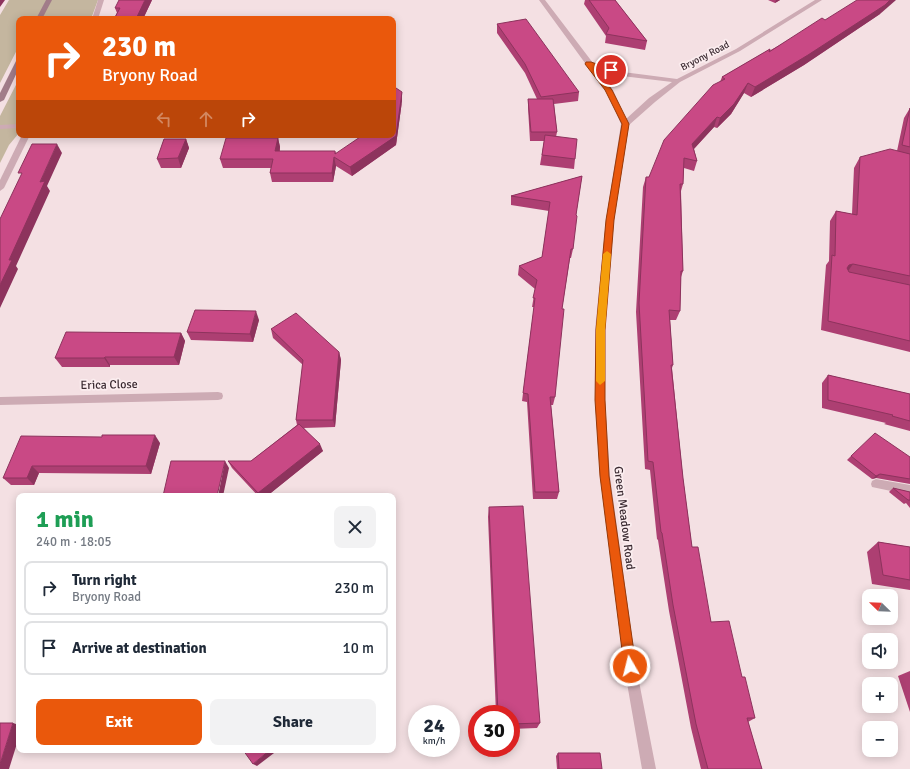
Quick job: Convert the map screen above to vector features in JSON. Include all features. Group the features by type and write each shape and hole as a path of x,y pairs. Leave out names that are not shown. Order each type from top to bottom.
{"street":[{"path":"41,16 49,0"},
{"path":"96,16 101,0"},
{"path":"542,0 608,90 625,124 652,100 678,81"},
{"name":"Bryony Road","path":"588,64 622,74 678,81 738,50 820,0"},
{"path":"0,100 16,67"},
{"name":"Green Meadow Road","path":"625,124 610,220 600,330 600,400 604,476 627,642 649,769"},
{"path":"0,127 16,126"},
{"path":"0,188 25,138"},
{"name":"Erica Close","path":"0,401 218,396"},
{"path":"876,484 910,490"}],"shaded area":[{"path":"9,0 98,0 92,16 16,16 16,52 0,83 0,15"},
{"path":"16,85 16,137 9,145 0,163 0,116"}],"building":[{"path":"119,0 145,0 137,16 116,16 120,8 115,8"},
{"path":"589,0 615,0 647,41 606,34 609,28"},
{"path":"857,0 890,0 885,5 808,55 755,87 748,83 734,104 720,118 717,117 692,144 697,161 684,158 683,184 680,184 683,271 681,271 680,311 669,310 673,365 671,365 683,478 692,547 698,547 711,622 729,621 742,677 745,677 755,718 747,718 762,769 708,769 696,724 673,605 661,532 653,462 648,461 639,303 646,177 649,177 664,140 713,85 725,79 722,77 770,49 769,52 822,18 825,20"},
{"path":"526,19 579,92 541,97 525,64 497,24"},
{"path":"396,88 402,92 396,136"},
{"path":"528,99 553,99 557,132 531,132"},
{"path":"910,108 910,147 902,145"},
{"path":"545,135 577,139 575,159 542,155"},
{"path":"226,138 278,138 275,151 335,151 335,154 359,138 393,138 350,167 334,157 332,173 270,173 273,159 220,159"},
{"path":"164,139 186,139 178,158 157,159"},
{"path":"32,144 57,144 40,182 45,181 9,260 12,260 0,285 0,219 22,173 18,173"},
{"path":"890,149 910,154 910,276 853,264 849,265 847,268 849,272 910,285 910,341 828,321 832,255 835,256 836,211 857,215 860,157"},
{"path":"582,176 573,249 571,249 562,309 564,309 555,397 550,397 559,492 535,492 528,394 523,393 535,298 533,298 537,280 519,266 542,257 550,202 511,196"},
{"path":"195,310 256,311 250,334 187,332"},
{"path":"296,313 339,352 333,420 296,420 303,360 271,329"},
{"path":"66,332 181,333 174,357 55,358"},
{"path":"828,375 910,394 910,421 892,416 893,415 828,400"},
{"path":"299,424 320,444 258,493 228,461 251,461"},
{"path":"875,433 910,457 910,479 880,474 876,476 851,456"},
{"path":"102,435 155,435 146,466 32,466 27,478 3,478 21,436 102,437"},
{"path":"171,461 225,461 218,493 164,493"},
{"path":"893,488 910,492 910,500 908,500"},
{"path":"523,506 540,723 520,724 520,705 498,705 489,507"},
{"path":"878,542 910,547 910,580 883,575"},
{"path":"0,723 13,723 0,764"},
{"path":"245,753 266,753 253,764"},
{"path":"558,753 600,753 602,769 559,769"}],"slow traffic":[{"path":"600,381 600,330 607,254"}],"route":[{"path":"611,70 588,64 608,90 625,124 610,220 600,330 600,400 604,476 630,666"}]}
